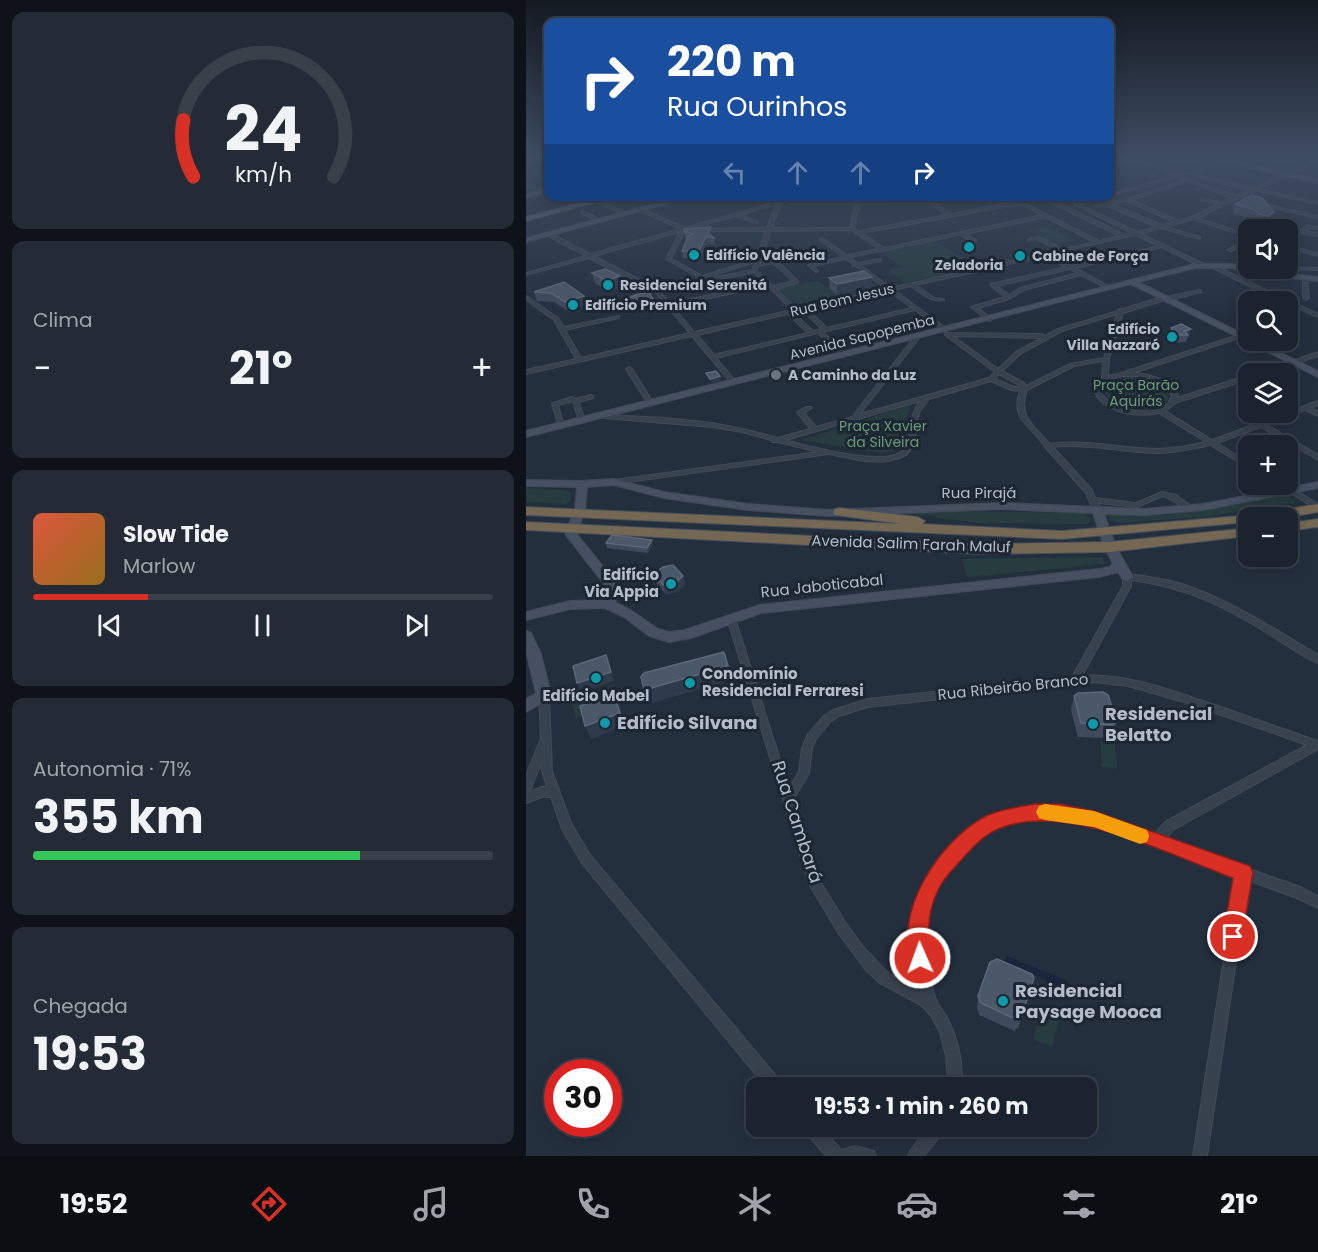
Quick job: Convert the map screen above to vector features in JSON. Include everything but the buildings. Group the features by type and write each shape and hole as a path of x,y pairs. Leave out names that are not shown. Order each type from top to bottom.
{"highway":[{"path":"1298,511 1318,508"},
{"name":"Avenida Salim Farah Maluf","path":"526,511 1062,535 1238,519"},
{"path":"840,512 907,519 983,532"},
{"path":"1298,526 1318,523"},
{"name":"Avenida Salim Farah Maluf","path":"526,526 977,549 1110,547 1238,533"}],"main road":[{"path":"526,217 547,212"}],"street":[{"path":"582,212 600,221"},
{"path":"526,240 634,212"},
{"path":"646,212 684,229 852,229 883,249"},
{"path":"526,274 747,212"},
{"path":"755,265 776,212"},
{"path":"852,229 856,212"},
{"path":"943,212 950,216"},
{"path":"857,233 970,212"},
{"path":"1038,212 1099,242"},
{"path":"1073,212 1124,236"},
{"path":"1093,212 1263,291"},
{"path":"1125,212 1160,227 1198,238"},
{"path":"1155,212 1179,222"},
{"name":"Rua Bom Jesus","path":"526,372 1099,242 1179,222 1206,212"},
{"path":"1295,212 1318,217"},
{"path":"1304,214 1309,212"},
{"path":"737,215 756,222"},
{"path":"816,271 810,265 1046,216"},
{"path":"1193,218 1238,234"},
{"path":"1318,228 1309,227 1303,231 1318,235"},
{"path":"684,229 668,259 701,277"},
{"path":"960,233 974,241"},
{"path":"547,234 656,291 734,383"},
{"path":"1030,239 1038,238 1062,250"},
{"path":"822,239 887,290 1000,372 1022,384 1024,389 1020,400 1022,416 1089,492 1110,547 1127,578 1127,586 1075,680"},
{"path":"1229,250 1238,245"},
{"path":"1009,297 994,285 1163,246"},
{"path":"1298,250 1318,255"},
{"path":"1045,254 1110,288"},
{"path":"854,265 879,260"},
{"path":"670,305 796,282 774,261 701,277 685,285"},
{"path":"656,291 755,265"},
{"path":"755,265 770,286 796,310"},
{"name":"Avenida Sapopemba","path":"526,434 917,337 947,333 989,319 1132,282 1209,266 1238,268"},
{"name":"Avenida Sapopemba","path":"1228,267 1238,269"},
{"path":"1298,268 1318,269"},
{"path":"989,319 974,307 1009,297 1022,288 1083,273"},
{"name":"Avenida Sapopemba","path":"1298,277 1318,279"},
{"path":"1305,278 1306,297"},
{"path":"1132,282 1238,335"},
{"path":"912,284 933,299 941,300"},
{"path":"774,441 991,379 1018,353 1045,337 1078,322 1199,291"},
{"path":"526,298 554,317 580,360"},
{"path":"1298,307 1318,316"},
{"path":"804,309 844,355"},
{"path":"712,357 915,309"},
{"path":"1105,379 1106,358 1121,310"},
{"path":"789,312 812,333"},
{"path":"563,329 617,317"},
{"path":"958,330 1045,337"},
{"path":"854,418 917,337"},
{"path":"1238,337 1105,379 1096,389 1098,395 1112,406 1136,413 1161,411 1175,401 1238,380"},
{"path":"1271,351 1318,375"},
{"path":"1290,363 1318,354"},
{"path":"991,379 1013,389 1024,389 1072,365 1106,358"},
{"path":"629,369 651,404"},
{"path":"1123,374 1146,376 1166,384 1175,395 1175,401"},
{"path":"582,421 576,401 591,397"},
{"path":"604,416 729,428 774,441 878,459 898,456 909,445 915,413 927,397"},
{"path":"561,426 555,404 572,399"},
{"path":"1047,446 1076,442 1159,451 1184,449 1211,442 1318,403"},
{"path":"809,408 800,412 814,429"},
{"path":"1304,408 1318,414"},
{"path":"624,410 633,418"},
{"path":"1161,411 1238,459"},
{"path":"1260,424 1318,458"},
{"path":"614,482 834,452"},
{"path":"641,490 646,482 661,475"},
{"name":"Rua Pirajá","path":"526,483 614,482 641,490 766,509 840,512 1001,506 1096,506 1144,512 1190,508 1251,495"},
{"path":"582,484 578,513 572,528 573,536 614,588 614,594 607,604"},
{"name":"Rua Pirajá","path":"1298,487 1318,486"},
{"path":"1096,506 1137,505 1162,494 1190,508"},
{"path":"1296,495 1318,508"},
{"name":"Rua Jaboticabal","path":"526,616 570,605 607,604 628,614 654,633 669,637 686,635 760,609 1099,573 1114,570 1119,563"},
{"name":"Rua Jaboticabal","path":"1099,573 1148,579 1177,586 1224,604 1318,660"},
{"name":"Rua Cambará","path":"731,618 813,880 836,920 879,974 931,1005"},
{"path":"526,636 534,654 544,695 547,771 566,825 586,859 768,1077"},
{"name":"Rua Ribeirão Branco","path":"789,798 804,774 807,748 812,737 827,719 836,713 868,704 1094,678 1128,682 1155,689 1317,745"},
{"path":"526,706 544,695"},
{"path":"526,788 546,738"},
{"path":"1156,841 1169,826 1317,745"},
{"path":"526,798 542,792 553,792"},
{"path":"955,1077 956,1064 950,1043 931,1005 920,958 918,932 929,887 939,870 972,836 992,822 1012,815 1035,812 1059,812 1094,819 1243,872 1318,902"},
{"path":"1200,1156 1243,872"},
{"path":"820,1137 836,1156"},
{"path":"913,1156 929,1137"},
{"path":"845,1156 855,1153 870,1156"}],"green space":[{"path":"1046,227 1074,240 1055,245 1028,231"},
{"path":"933,240 978,267 905,283 888,270 902,267 879,251"},
{"path":"866,278 881,290 798,308 777,288 818,281 825,287"},
{"name":"Praça Barão Aquirás","path":"1129,377 1159,384 1169,394 1166,402 1160,407 1141,409 1120,404 1105,394 1106,384"},
{"name":"Praça Xavier da Silveira","path":"908,406 911,407 903,426 901,445 891,452 881,453 801,440"},
{"path":"526,488 565,490 571,493 570,501 566,504 526,502"},
{"path":"1287,495 1297,503 1270,507 1238,507 1238,512 1202,517 1120,523 1109,520 1109,516 1113,514 1168,515"},
{"path":"908,510 1084,513 1092,519 1088,524 977,523 907,513"},
{"path":"1102,557 1105,564 967,577 962,559"},
{"path":"615,684 621,702 576,718 571,700"},
{"path":"1100,742 1115,743 1117,769 1102,767"},
{"path":"1042,1006 1061,1014 1052,1047 1033,1039"}],"water":[{"path":"1007,956 1066,980 1062,994 1054,990 1055,984 1005,962"}],"slow traffic":[{"path":"1045,812 1059,812 1094,819 1140,836"}],"place":[{"name":"Zeladoria","path":"969,247"},
{"name":"Edifício Valência","path":"694,255"},
{"name":"Cabine de Força","path":"1020,256"},
{"name":"Residencial Serenitá","path":"608,285"},
{"name":"Edifício Premium","path":"573,305"},
{"name":"Edifício Villa Nazzaró","path":"1172,337"},
{"name":"A Caminho da Luz","path":"776,375"},
{"name":"Edifício Via Appia","path":"671,584"},
{"name":"Edifício Mabel","path":"596,678"},
{"name":"Condomínio Residencial Ferraresi","path":"690,683"},
{"name":"Edifício Silvana","path":"605,723"},
{"name":"Residencial Belatto","path":"1093,724"},
{"name":"Residencial Paysage Mooca","path":"1003,1001"}],"route":[{"path":"920,958 918,932 929,887 950,856 992,822 1012,815 1035,812 1059,812 1094,819 1243,872 1233,937"}]}
